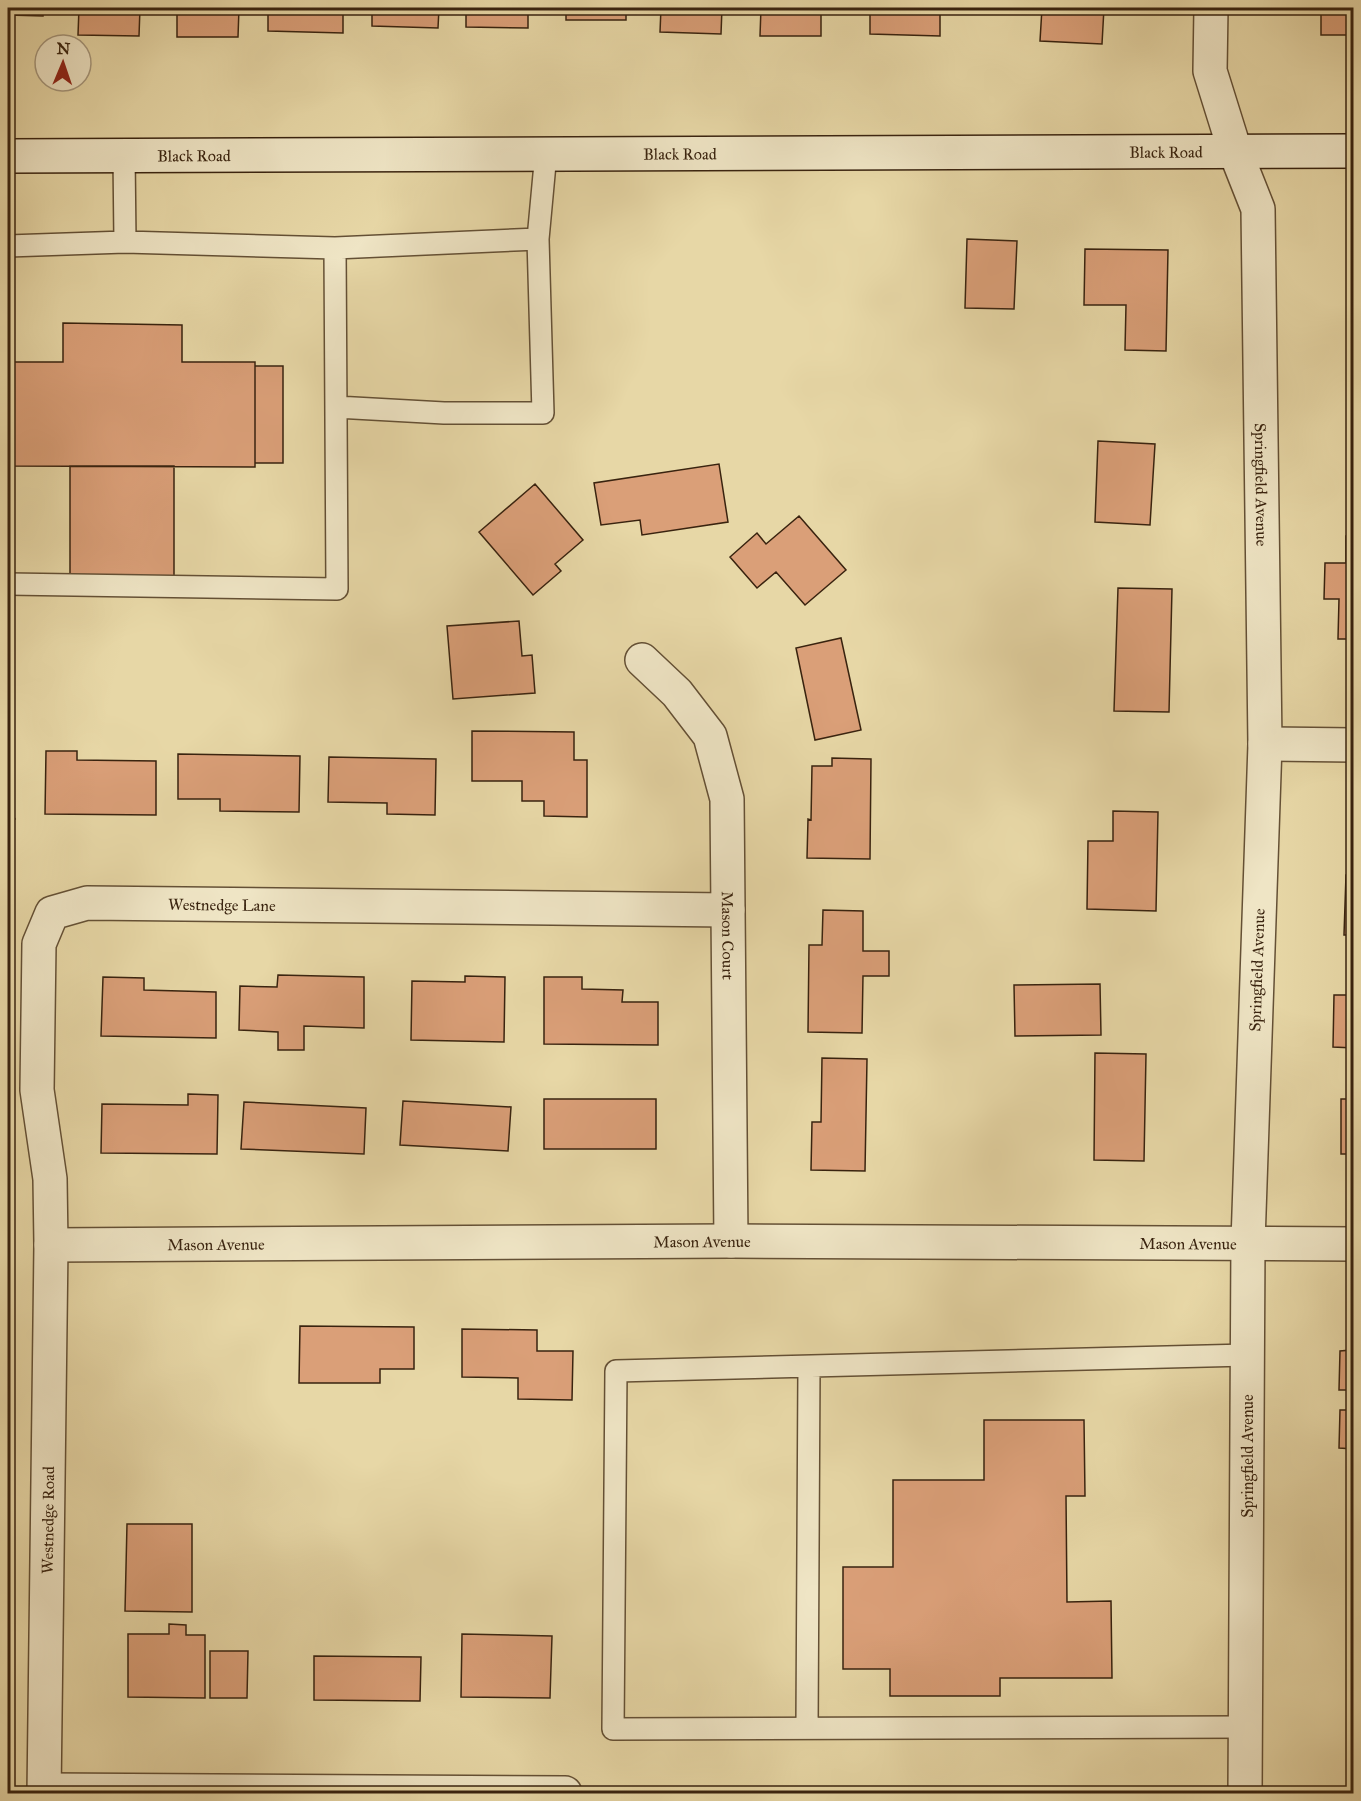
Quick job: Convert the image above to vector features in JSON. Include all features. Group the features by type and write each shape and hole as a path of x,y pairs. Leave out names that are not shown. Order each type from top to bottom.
{"street":[{"name":"Springfield Avenue","path":"1211,8 1210,71 1235,151 1258,209 1265,744 1248,1242 1245,1793"},
{"name":"Black Road","path":"8,156 1353,152"},
{"name":"Mason Court","path":"642,660 677,693 710,736 728,799 731,1241"},
{"path":"1265,744 1353,745"},
{"name":"Westnedge Lane","path":"51,1245 50,1179 38,1090 39,944 52,913 87,903 728,910"},
{"name":"Mason Avenue","path":"51,1245 731,1241 1353,1244"},
{"name":"Westnedge Road","path":"44,1792 51,1245"},
{"path":"44,1792 565,1793"},
{"path":"1245,1793 1260,1794"}],"lane":[{"path":"336,407 444,413 543,413 538,239 546,153"},
{"path":"124,155 125,242"},
{"path":"8,246 125,242 334,248 538,239"},
{"path":"8,584 337,589 334,248"},
{"path":"1244,1727 614,1729 616,1371 1247,1355"},
{"path":"807,1728 809,1367"}],"building":[{"path":"8,8 43,8 43,16 8,15"},
{"path":"79,8 140,8 139,36 78,33"},
{"path":"177,8 239,8 238,37 177,37"},
{"path":"268,8 343,8 343,33 268,31"},
{"path":"372,8 439,8 438,28 372,26"},
{"path":"466,8 528,8 528,28 466,27"},
{"path":"566,8 626,8 626,20 566,20"},
{"path":"661,8 722,8 721,34 660,32"},
{"path":"761,8 821,8 821,36 760,36"},
{"path":"870,8 940,8 940,36 870,34"},
{"path":"1042,8 1104,8 1102,44 1040,41"},
{"path":"1321,8 1354,8 1354,35 1321,35"},
{"path":"967,239 1017,241 1014,309 965,308"},
{"path":"1085,249 1168,250 1166,351 1125,350 1126,305 1084,305"},
{"path":"1347,255 1354,255 1354,380 1347,380"},
{"path":"63,323 182,325 182,362 255,362 255,467 8,466 8,362 63,362"},
{"path":"255,366 283,366 283,463 255,463"},
{"path":"1098,441 1155,444 1150,525 1095,522"},
{"path":"719,464 728,522 642,535 640,520 601,525 594,483"},
{"path":"70,466 174,466 174,580 70,580"},
{"path":"535,484 583,540 555,564 561,571 533,595 479,532"},
{"path":"799,516 846,570 805,605 776,572 757,588 730,557 757,533 766,544"},
{"path":"1346,536 1354,537 1354,639 1338,639 1339,599 1324,599 1325,563 1346,563"},
{"path":"1118,588 1172,589 1169,712 1114,711"},
{"path":"519,621 522,656 532,655 535,693 453,699 447,626"},
{"path":"841,638 861,730 815,740 796,648"},
{"path":"472,731 574,732 574,760 587,760 587,817 544,816 544,801 522,801 522,781 472,781"},
{"path":"46,751 77,751 77,760 156,761 156,815 45,814"},
{"path":"178,754 300,756 299,812 220,811 220,799 178,799"},
{"path":"329,757 436,759 435,815 387,814 387,803 328,802"},
{"path":"832,758 871,759 870,859 807,858 808,819 811,820 812,766 832,766"},
{"path":"8,807 15,819 8,823"},
{"path":"1113,811 1158,812 1156,911 1087,909 1088,841 1113,841"},
{"path":"1346,875 1354,875 1354,935 1344,935"},
{"path":"823,910 863,911 863,951 889,951 889,976 863,976 862,1033 808,1032 809,945 822,945"},
{"path":"278,975 364,977 364,1028 304,1026 304,1050 278,1050 278,1032 239,1030 240,986 277,987"},
{"path":"465,976 505,977 504,1042 411,1040 412,981 465,982"},
{"path":"103,977 144,978 144,990 216,992 216,1038 101,1036"},
{"path":"544,977 582,977 582,989 623,990 622,1002 658,1002 658,1045 544,1044"},
{"path":"1100,984 1101,1035 1015,1036 1014,985"},
{"path":"1334,995 1354,995 1354,1048 1333,1047"},
{"path":"1095,1053 1146,1054 1144,1161 1094,1160"},
{"path":"822,1058 867,1059 865,1171 811,1170 812,1122 821,1122"},
{"path":"188,1094 218,1095 217,1154 101,1153 102,1104 188,1105"},
{"path":"544,1099 656,1099 656,1149 544,1149"},
{"path":"1341,1099 1354,1099 1354,1154 1341,1154"},
{"path":"403,1101 511,1107 508,1151 400,1145"},
{"path":"244,1102 366,1108 364,1154 241,1149"},
{"path":"1351,1302 1354,1303 1354,1390 1339,1390 1340,1351 1351,1350"},
{"path":"300,1326 414,1327 414,1369 380,1369 380,1383 299,1383"},
{"path":"462,1329 537,1330 537,1351 573,1351 572,1400 518,1399 518,1378 462,1377"},
{"path":"1340,1410 1354,1410 1354,1449 1339,1448"},
{"path":"984,1420 1084,1420 1085,1496 1066,1496 1067,1602 1111,1601 1112,1678 1000,1678 1000,1696 890,1696 890,1669 843,1669 843,1567 893,1567 893,1480 984,1480"},
{"path":"127,1524 192,1524 192,1612 125,1611"},
{"path":"169,1624 186,1625 186,1635 205,1635 205,1698 128,1697 128,1634 169,1634"},
{"path":"462,1634 552,1636 550,1698 461,1697"},
{"path":"210,1651 248,1651 247,1698 210,1698"},
{"path":"314,1656 421,1657 420,1701 314,1700"}]}
